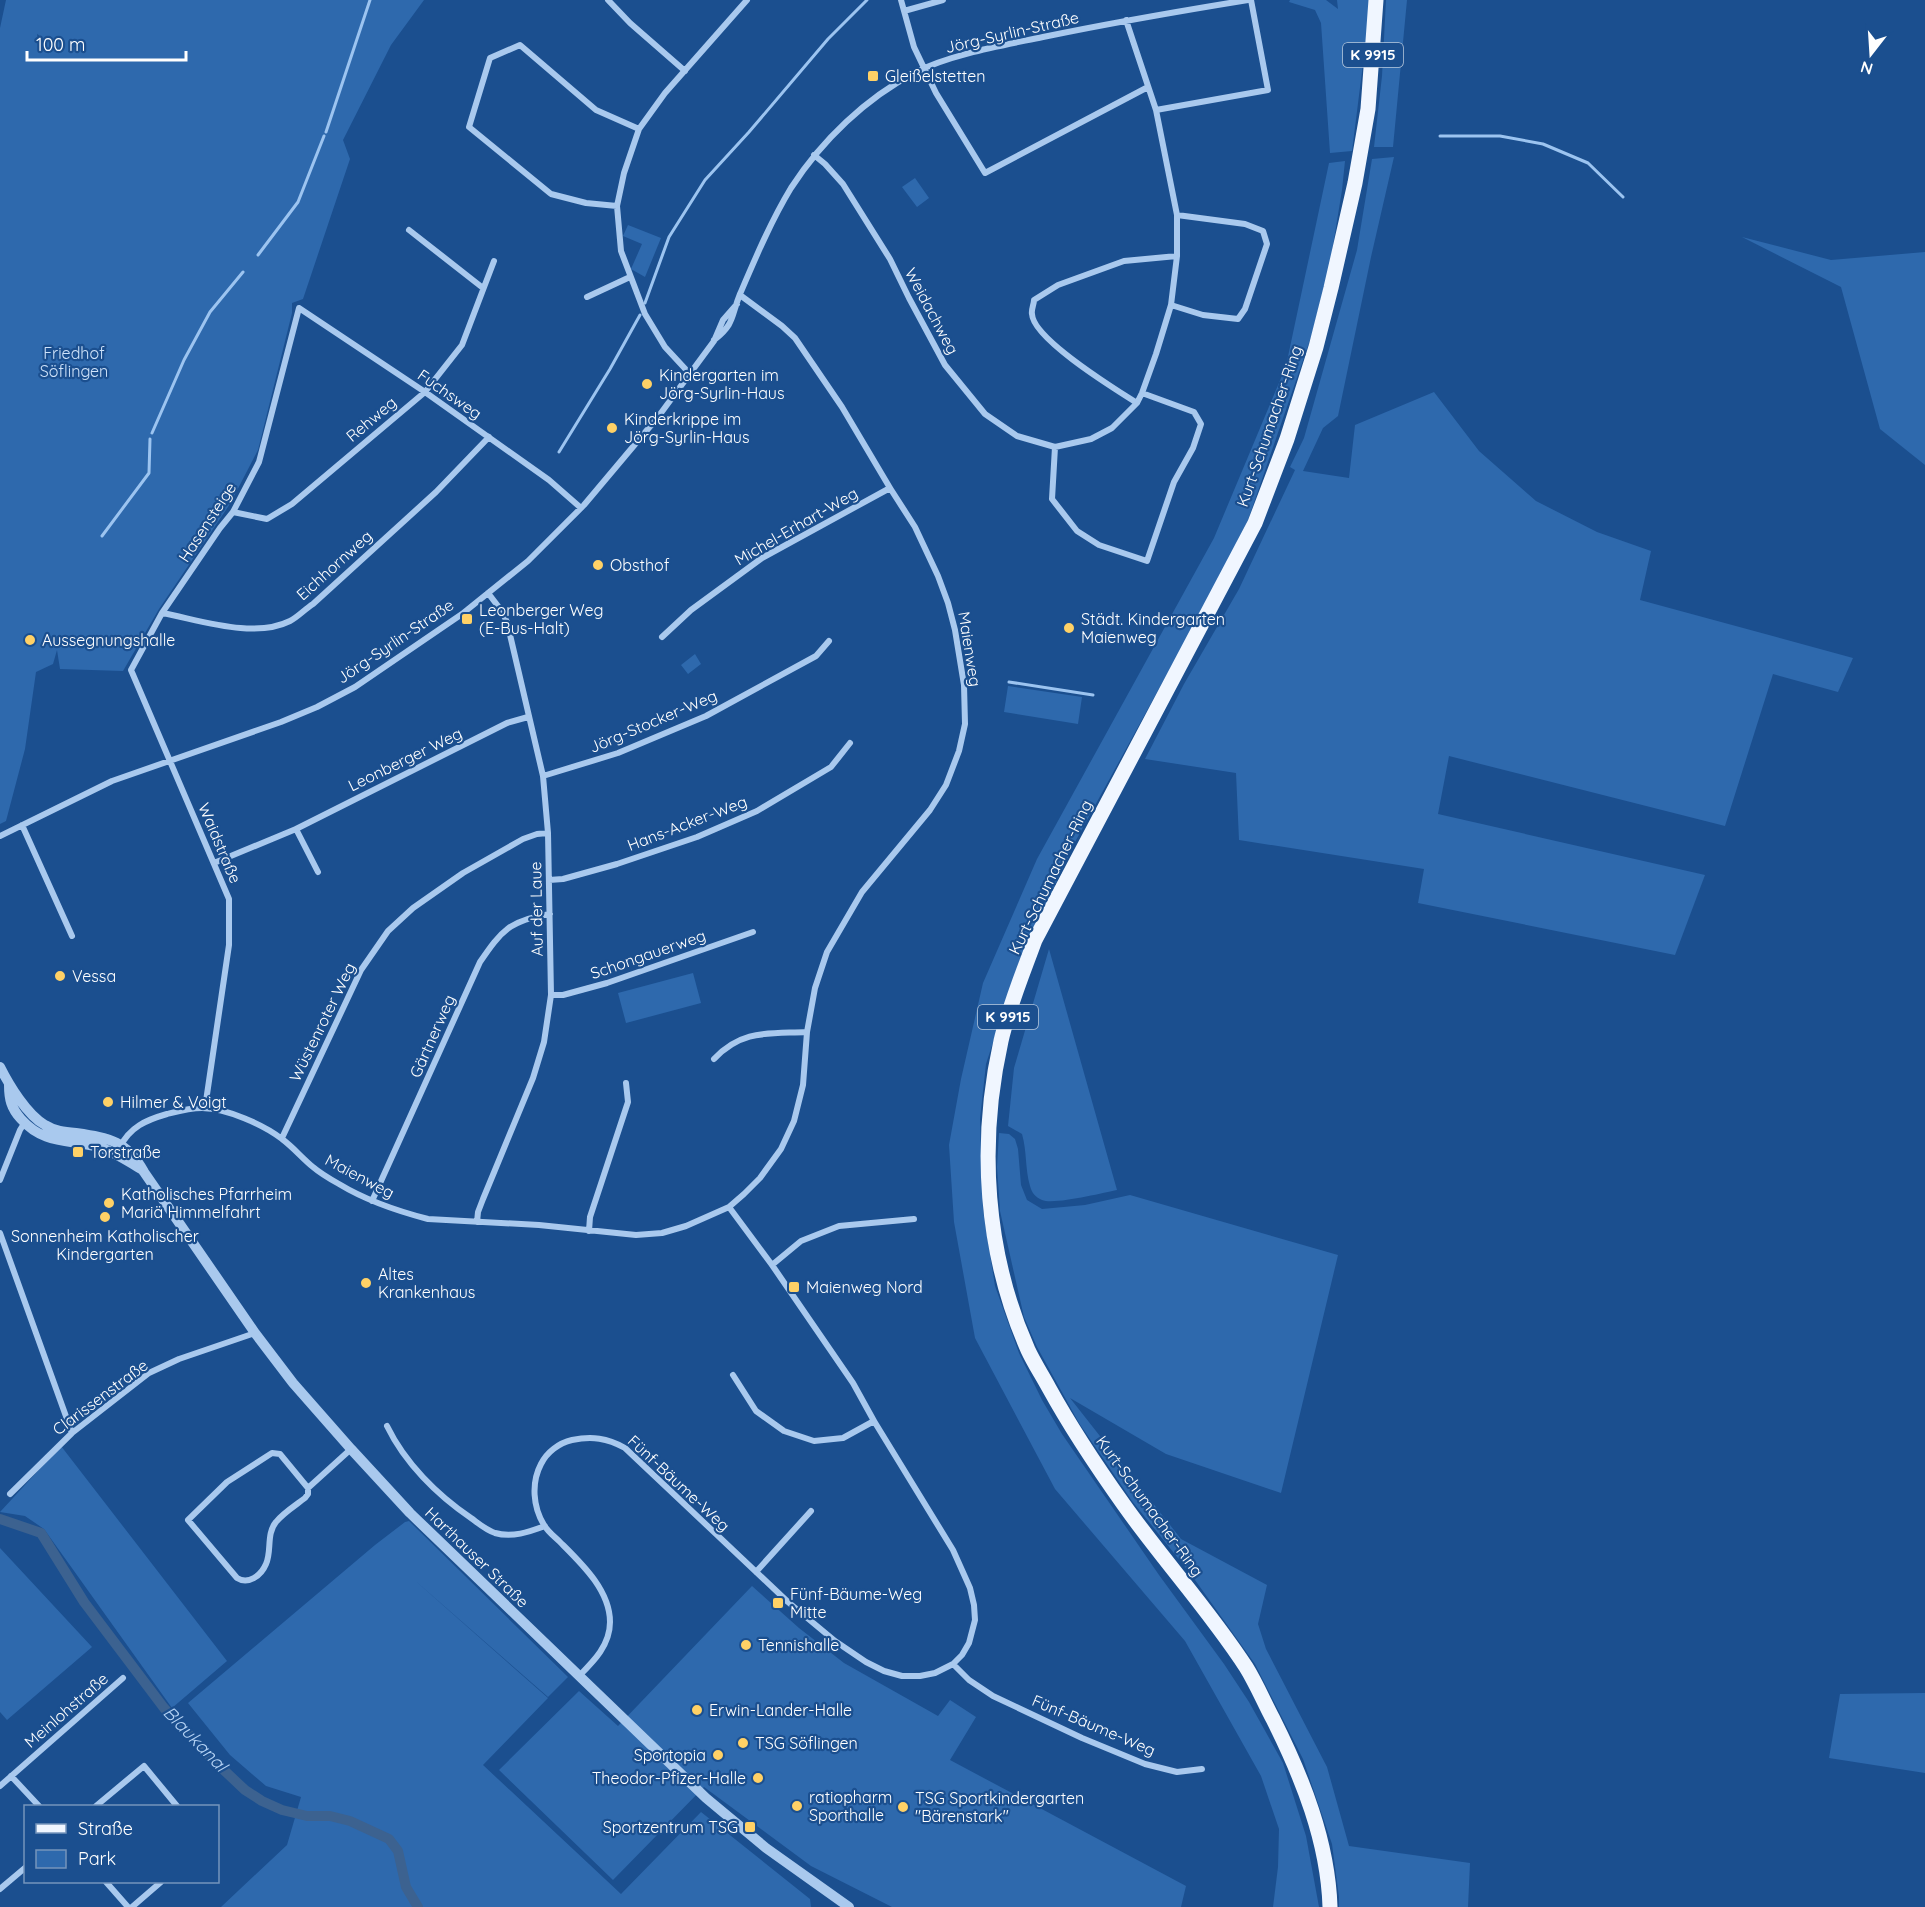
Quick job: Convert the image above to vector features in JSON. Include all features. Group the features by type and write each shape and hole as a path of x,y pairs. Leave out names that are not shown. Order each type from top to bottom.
{"main road":[{"name":"Kurt-Schumacher-Ring","path":"1330,1907 1322,1846 1294,1762 1247,1669 1182,1579 1125,1506 1071,1427 1029,1351 1013,1310 997,1251 991,1222 988,1167 994,1082 1002,1040 1011,1006 1035,940 1255,523 1287,439 1326,308 1355,183 1368,109 1376,0"}],"street":[{"path":"608,0 630,23 685,71"},
{"path":"690,374 665,347 645,314 621,251 617,206 624,173 639,129 665,93 747,0"},
{"path":"902,0 914,47 924,69 985,173 1148,87"},
{"path":"904,11 943,0"},
{"name":"Jörg-Syrlin-Straße","path":"0,836 112,781 280,722 316,707 348,690 458,617 528,561 581,508 648,429 690,374 714,340 723,320 737,304 791,188 814,155 837,130 872,100 924,69 1001,45 1126,20 1250,0 1268,90 1156,110"},
{"name":"Weidachweg","path":"814,155 843,184 890,259 945,364 985,414 1017,436 1055,447 1091,439 1112,428 1137,403 1142,393 1171,305 1177,256 1177,215 1156,110 1126,20"},
{"path":"617,206 586,203 551,194 469,127 490,58 520,45 596,110 639,129"},
{"path":"1171,305 1203,315 1238,319 1245,309 1267,244 1263,231 1245,224 1177,215"},
{"path":"409,230 483,288"},
{"path":"1137,403 1071,359 1038,329 1031,315 1034,300 1058,285 1124,261 1177,256"},
{"name":"Rehweg","path":"233,512 267,519 292,504 424,392 462,345 494,261"},
{"path":"587,297 630,277"},
{"name":"Maienweg","path":"118,1149 133,1129 149,1119 189,1108 205,1108 240,1117 282,1138 314,1169 372,1201 428,1219 539,1225 636,1236 662,1233 686,1226 729,1207 759,1178 781,1149 794,1121 803,1085 807,1032 815,988 826,951 858,897 930,810 946,785 959,751 965,724 964,685 948,603 915,527 842,406 795,338 740,296"},
{"name":"Fuchsweg","path":"299,308 489,437 549,480 581,508"},
{"name":"Hasensteige","path":"131,670 162,613 233,512 259,462 299,308"},
{"path":"1055,447 1052,499 1077,531 1099,545 1147,561 1174,482 1193,448 1201,424 1194,412 1142,393"},
{"name":"Eichhornweg","path":"162,613 245,629 272,627 291,620 313,604 436,492 489,437"},
{"name":"Michel-Erhart-Weg","path":"662,637 691,610 762,558 890,488"},
{"name":"Auf der Laue","path":"477,1222 483,1199 533,1078 544,1042 551,995 548,833 543,776 507,622 488,592"},
{"name":"Jörg-Stocker-Weg","path":"543,776 618,753 706,716 816,656 829,641"},
{"name":"Waidstraße","path":"131,670 229,899 231,926 229,945 205,1108"},
{"name":"Leonberger Weg","path":"214,863 296,829 507,723 528,717"},
{"name":"Hans-Acker-Weg","path":"549,880 563,879 697,837 757,811 831,767 850,743"},
{"path":"22,825 72,936"},
{"path":"296,829 318,872"},
{"name":"Wüstenroter Weg","path":"282,1138 361,970 388,931 412,908 463,873 523,839 548,833"},
{"name":"Gärtnerweg","path":"372,1201 480,962 498,935 515,923 536,916 550,915"},
{"name":"Schongauerweg","path":"551,995 563,995 607,983 753,932"},
{"path":"714,1059 735,1041 753,1035 807,1032"},
{"name":"Harthauser Straße","path":"0,1067 28,1119 57,1130 109,1139 118,1149 136,1156 144,1172 255,1333 303,1395 410,1513 706,1798 766,1848 849,1907"},
{"path":"589,1231 590,1217 628,1102 626,1083"},
{"path":"0,1180 28,1119"},
{"path":"729,1207 853,1383 953,1551 970,1588 975,1620 966,1649 953,1664"},
{"path":"772,1265 801,1241 839,1226 914,1219"},
{"path":"0,1233 72,1433"},
{"name":"Clarissenstraße","path":"10,1494 72,1433 149,1373 179,1359 255,1333"},
{"path":"733,1375 756,1410 784,1431 804,1438 814,1441 843,1438 874,1421"},
{"path":"387,1426 395,1443 438,1493 479,1524 494,1533 511,1535 528,1533 545,1526"},
{"name":"Fünf-Bäume-Weg","path":"579,1676 604,1646 610,1622 608,1612 598,1586 584,1567 545,1526 538,1509 534,1488 537,1471 544,1457 556,1446 569,1441 601,1437 625,1448 788,1602 835,1641 866,1662 884,1671 902,1676 935,1673 953,1664 969,1680 993,1696 1082,1738 1145,1764 1177,1772 1202,1769"},
{"path":"308,1488 280,1454 272,1453 227,1482 188,1520 237,1578 250,1581 266,1565 268,1544 275,1523 305,1498 308,1488 351,1449"},
{"path":"756,1572 811,1511"},
{"name":"Meinlohstraße","path":"0,1786 123,1678"},
{"path":"97,1805 144,1766 176,1805"},
{"path":"11,1776 38,1805"},
{"path":"0,1889 24,1869"},
{"path":"108,1883 130,1907 159,1883"}],"green space":[{"name":"Friedhof Söflingen","path":"6,0 424,0 391,45 343,140 350,159 303,299 292,303 292,313 258,450 230,504 159,609 123,671 60,669 57,650 53,664 36,672 25,749 6,821 0,824 0,28"},
{"path":"1290,0 1326,0 1338,9 1337,0 1369,0 1352,151 1330,153 1321,23 1315,10 1289,2"},
{"path":"1386,0 1407,0 1393,147 1374,147 1382,76"},
{"path":"1394,157 1338,416 1323,428 1303,471 1349,478 1355,425 1434,392 1479,451 1536,501 1597,532 1651,551 1640,600 1853,658 1838,692 1773,674 1725,826 1449,756 1438,814 1705,875 1675,955 1418,903 1424,869 1239,840 1236,773 1145,759 1184,684 1239,589 1295,470 1290,467 1304,438 1357,250 1372,159"},
{"path":"1345,161 1330,264 1311,337 1248,520 1207,601 1075,842 1020,959 986,1064 980,1119 983,1210 995,1286 1019,1353 1062,1434 1159,1575 1224,1664 1249,1702 1283,1763 1306,1836 1319,1907 1273,1907 1278,1867 1279,1829 1261,1776 1185,1641 1055,1489 975,1338 954,1222 949,1145 961,1079 983,983 1037,859 1214,538 1286,366 1329,163"},
{"path":"915,178 929,198 917,207 902,187"},
{"path":"628,225 661,238 645,277 631,269 642,244 623,236"},
{"path":"1742,237 1831,260 1925,252 1925,465 1880,429 1841,287"},
{"path":"695,654 701,664 688,674 681,665"},
{"path":"1008,686 1082,697 1078,724 1004,712"},
{"path":"1049,949 1117,1190 1057,1201 1037,1198 1032,1191 1028,1180 1022,1134 1008,1126 1014,1068"},
{"path":"693,973 701,1003 626,1023 618,993"},
{"path":"999,1133 1009,1134 1015,1139 1021,1185 1027,1200 1042,1209 1085,1205 1130,1195 1338,1255 1281,1493 1166,1454 1070,1398 1181,1539 1267,1585 1258,1624 1266,1649 1327,1767 1349,1846 1470,1863 1468,1907 1339,1907 1332,1844 1303,1759 1255,1664 1190,1573 1132,1501 1079,1423 1037,1347 1024,1317 1000,1211 997,1167"},
{"path":"61,1446 227,1661 172,1708 44,1529 25,1516 0,1512"},
{"path":"409,1521 568,1677 548,1697 411,1577 548,1698 483,1765 621,1894 701,1812 810,1899 811,1907 221,1907 287,1845 301,1797 266,1786 230,1755 188,1703 375,1545"},
{"path":"0,1548 92,1647 7,1720 0,1712"},
{"name":"TSG Söflingen","path":"752,1586 799,1628 844,1663 938,1716 950,1700 976,1717 950,1760 1186,1886 1181,1907 892,1907 811,1866 704,1787 613,1880 499,1770 579,1691 618,1726"},
{"path":"1925,1693 1925,1773 1829,1758 1840,1694"}],"waterway":[{"path":"326,132 370,0"},
{"path":"645,303 669,237 705,180 828,39 867,0"},
{"path":"258,255 298,202 324,136"},
{"path":"1440,136 1500,136 1543,144 1588,163 1623,197"},
{"path":"152,433 184,360 210,312 243,272"},
{"path":"559,452 640,315"},
{"path":"102,536 149,473 150,439"},
{"path":"1009,682 1093,695"},
{"name":"Blaukanal","path":"0,1519 41,1533 84,1602 164,1708 245,1790 282,1810 307,1816 330,1816 350,1821 389,1839 398,1851 406,1887 418,1907"}],"place":[{"name":"Gleißelstetten","path":"873,76"},
{"name":"Kindergarten im Jörg-Syrlin-Haus","path":"647,384"},
{"name":"Kinderkrippe im Jörg-Syrlin-Haus","path":"612,428"},
{"name":"Obsthof","path":"598,565"},
{"name":"Leonberger Weg (E-Bus-Halt)","path":"467,619"},
{"name":"Städt. Kindergarten Maienweg","path":"1069,628"},
{"name":"Aussegnungshalle","path":"30,640"},
{"name":"Vessa","path":"60,976"},
{"name":"Hilmer & Voigt","path":"108,1102"},
{"name":"Torstraße","path":"78,1152"},
{"name":"Katholisches Pfarrheim Mariä Himmelfahrt","path":"109,1203"},
{"name":"Sonnenheim Katholischer Kindergarten","path":"105,1217"},
{"name":"Altes Krankenhaus","path":"366,1283"},
{"name":"Maienweg Nord","path":"794,1287"},
{"name":"Fünf-Bäume-Weg Mitte","path":"778,1603"},
{"name":"Tennishalle","path":"746,1645"},
{"name":"Erwin-Lander-Halle","path":"697,1710"},
{"name":"TSG Söflingen","path":"743,1743"},
{"name":"Sportopia","path":"718,1755"},
{"name":"Theodor-Pfizer-Halle","path":"758,1778"},
{"name":"ratiopharm Sporthalle","path":"797,1806"},
{"name":"TSG Sportkindergarten \"Bärenstark\"","path":"903,1807"},
{"name":"Sportzentrum TSG","path":"750,1827"}]}
